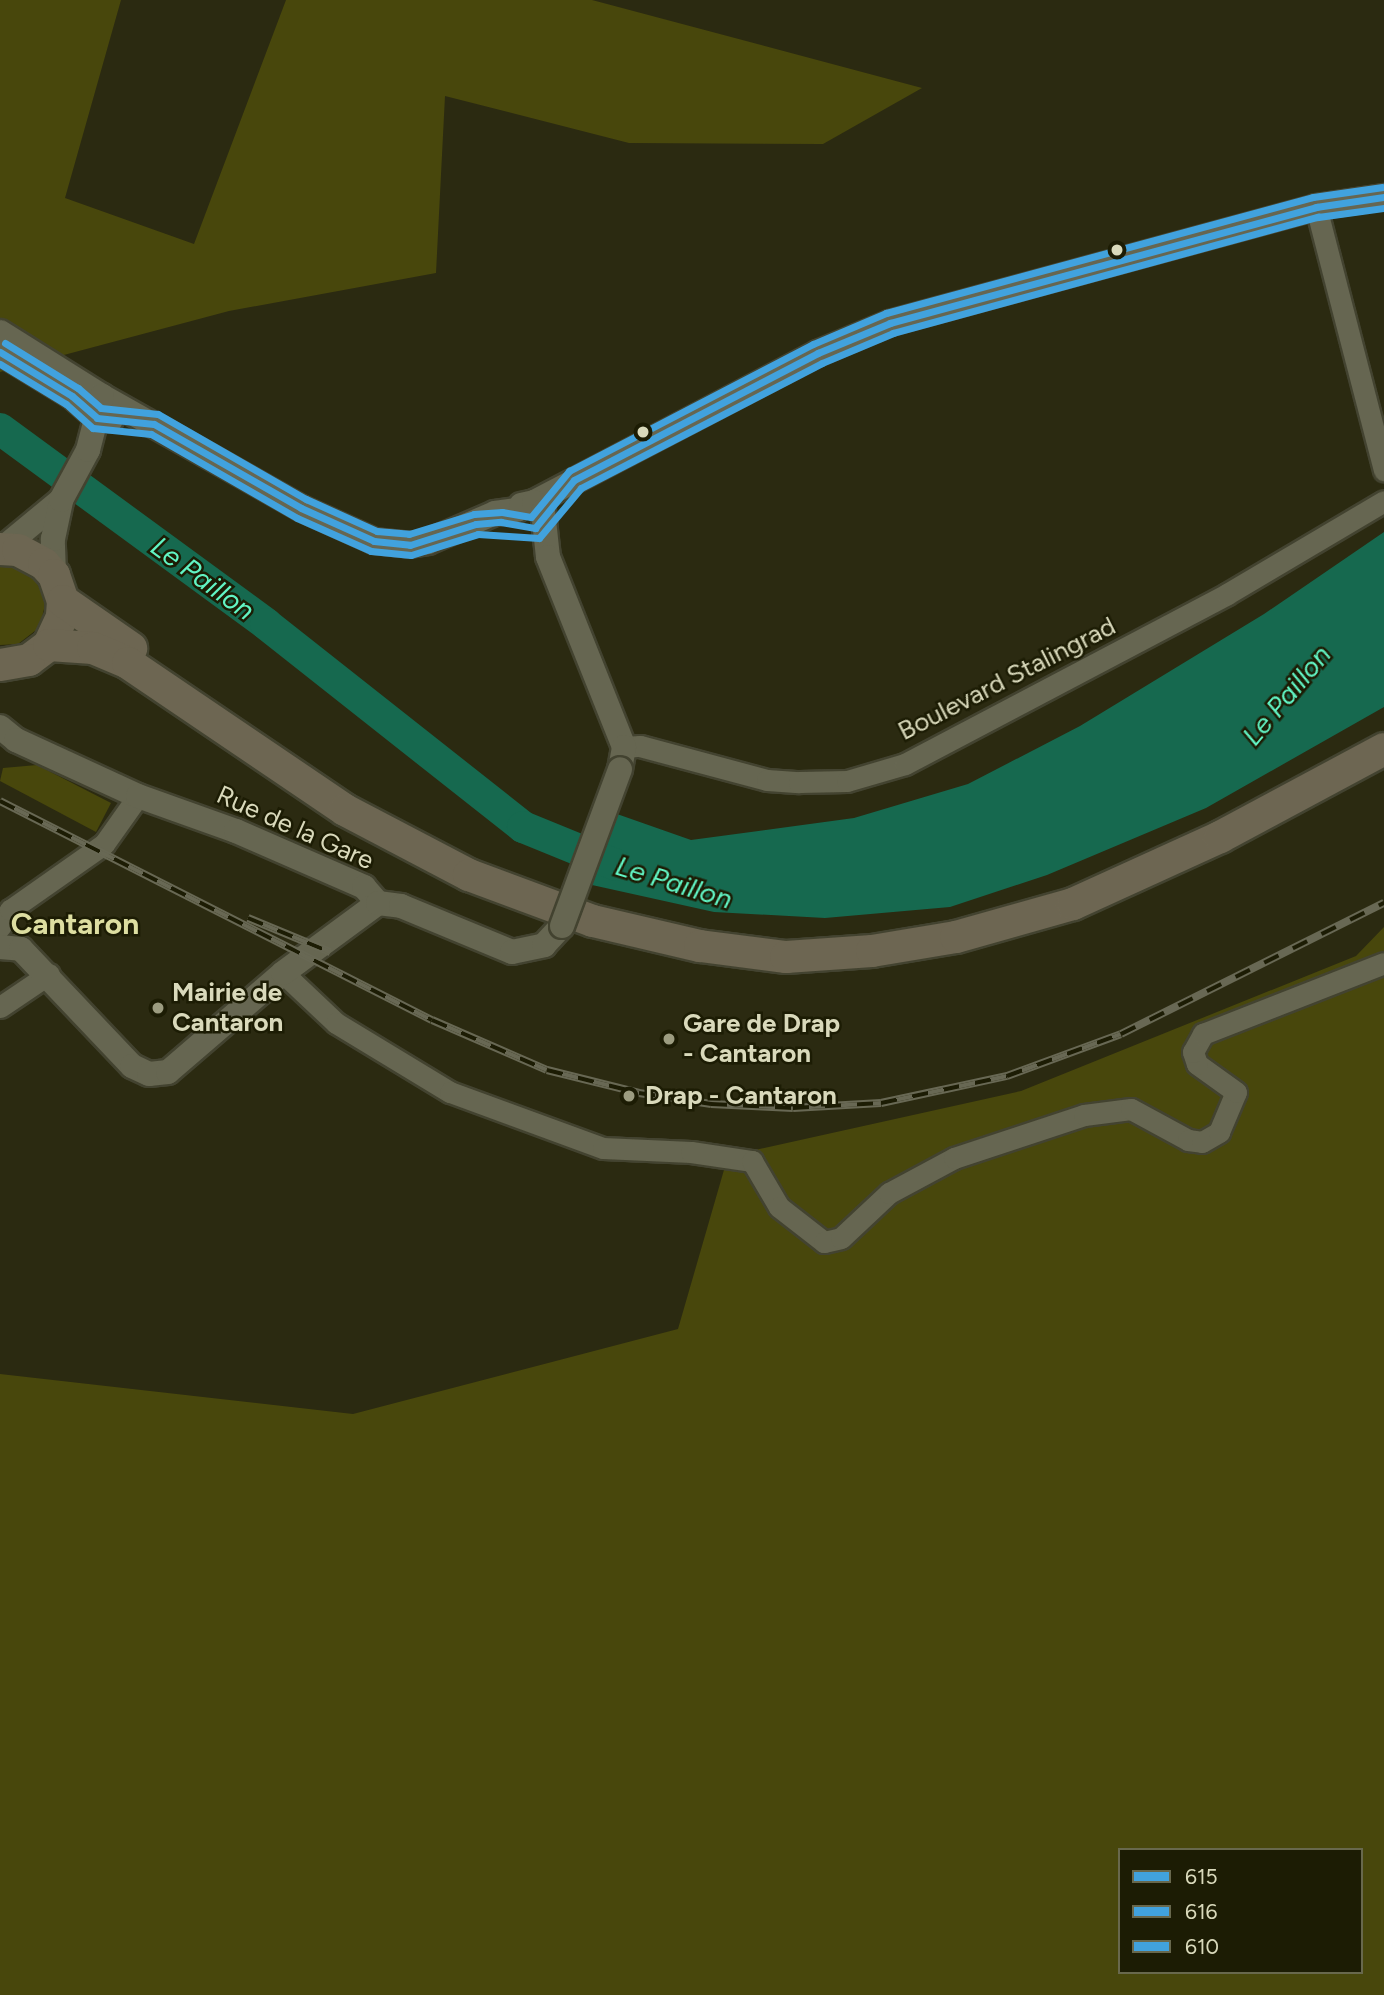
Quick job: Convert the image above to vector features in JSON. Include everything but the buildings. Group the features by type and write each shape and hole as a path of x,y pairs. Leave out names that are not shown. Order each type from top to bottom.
{"main road":[{"path":"7,545 32,555 56,578 350,797 475,866 559,898 650,924 702,934 822,948 954,925 1072,891 1218,825 1384,736"},
{"path":"50,645 62,617 56,578"},
{"path":"6,671 50,645 93,648 128,663 345,810 503,889 593,921 648,935 748,953 956,937 1073,904 1220,837 1384,749"}],"street":[{"path":"0,352 99,407 154,424 301,508 374,541 410,545 476,524 531,518 574,480 818,353 890,323 1317,207 1384,197"},
{"path":"1317,207 1384,470"},
{"path":"0,332 99,407"},
{"path":"36,373 70,408 88,450"},
{"path":"7,545 61,500 88,450 99,407"},
{"path":"56,578 61,500"},
{"name":"Boulevard Stalingrad","path":"622,758 640,746 767,780 799,782 847,781 905,764 1227,594 1384,501"},
{"path":"531,518 622,758"},
{"name":"Rue de la Gare","path":"0,727 16,740 138,796 236,831 349,880 364,887 378,903 401,906 512,952 544,945 562,926 622,758"},
{"path":"0,927 10,910 104,844 138,796"},
{"path":"0,946 21,949 49,974 132,1066 149,1074 169,1072 283,973 378,903"},
{"path":"283,973 336,1023 450,1092 603,1149 691,1152 752,1161 769,1194 790,1218 813,1236 831,1242 841,1238 888,1193 954,1158 1084,1115 1131,1109 1188,1140 1202,1142 1219,1132 1236,1092 1197,1064 1193,1052 1203,1034 1384,963"},
{"path":"0,1007 49,974"}],"shaded area":[{"path":"0,0 121,0 65,198 194,244 286,0 592,0 922,88 823,144 629,143 445,96 436,273 229,311 0,372"},
{"path":"0,566 22,569 33,576 46,600 40,627 18,644 0,645"},
{"path":"37,765 111,803 96,832 0,781 3,768"},
{"path":"1384,927 1384,1995 0,1995 0,1374 353,1414 678,1329 728,1156 1021,1091 1356,956"}],"water":[{"path":"1384,532 1384,707 1206,808 1047,875 950,907 825,918 714,912 592,885 617,814 691,840 854,818 968,784 1080,726 1264,614"}],"waterway":[{"name":"Le Paillon","path":"0,429 266,624 523,827 616,865"}],"railway":[{"path":"0,801 432,1020 547,1070 639,1093 711,1104 793,1108 881,1103 1007,1076 1121,1034 1384,903"},
{"path":"248,918 330,952"}],"transit line":[{"name":"610","path":"5,343 78,388 101,408 158,414 306,499 377,531 409,534 474,514 502,512 531,517 569,471 813,344 886,313 1313,197 1382,187"},
{"name":"615","path":"0,352 72,396 97,418 154,424 301,508 374,541 410,545 476,524 501,522 535,528 574,480 818,353 890,323 1316,207 1384,197"},
{"name":"616","path":"0,364 66,404 93,428 151,434 297,518 371,551 411,555 478,534 539,538 581,488 822,363 893,333 1318,217 1384,208"}],"place":[{"name":"Mairie de Cantaron","path":"158,1008"},
{"name":"Gare de Drap - Cantaron","path":"669,1039"},
{"name":"Drap - Cantaron","path":"629,1096"}],"district":[{"name":"Cantaron","path":"75,924"}]}
